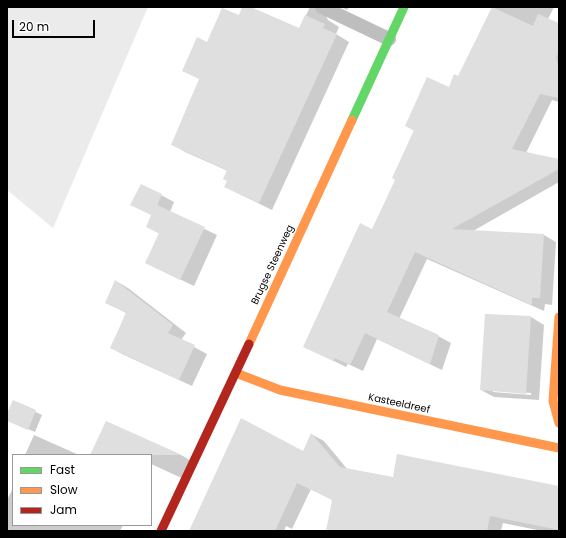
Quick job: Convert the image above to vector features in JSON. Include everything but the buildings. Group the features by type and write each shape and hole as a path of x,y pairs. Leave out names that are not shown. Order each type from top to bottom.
{"main road":[{"name":"Brugse Steenweg","path":"161,531 236,373 404,7"},
{"path":"559,317 553,402 559,423"},
{"name":"Kasteeldreef","path":"236,373 280,390 559,448"}],"lane":[{"path":"322,7 389,39"}],"shaded area":[{"path":"7,7 148,7 53,228 7,190"}],"traffic: fast":[{"path":"352,120 404,7"}],"traffic: slow":[{"path":"249,344 352,120"},
{"path":"559,317 553,401 559,423"},
{"path":"236,373 280,390 559,448"}],"traffic: jam":[{"path":"161,531 249,344"}]}
